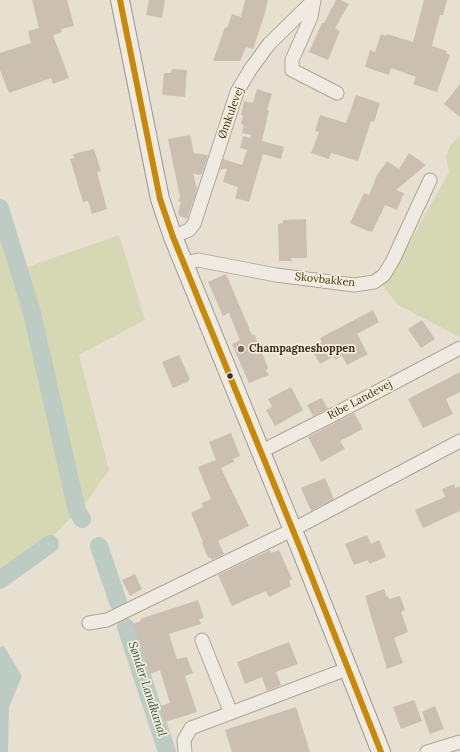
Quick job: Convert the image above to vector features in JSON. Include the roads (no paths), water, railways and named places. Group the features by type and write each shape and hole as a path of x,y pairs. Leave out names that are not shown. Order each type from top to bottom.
{"main road":[{"path":"120,0 160,199 173,237 381,752"}],"street":[{"name":"Ømkulevej","path":"173,237 188,230 194,224 237,92 250,70 269,44 314,0"},
{"name":"Ømkulevej","path":"314,0 311,17 292,60 292,70 337,93"},
{"name":"Skovbakken","path":"184,264 198,260 276,275 354,285 374,282 384,275 393,260 430,180"},
{"name":"Ribe Landevej","path":"260,452 460,348"},
{"path":"89,623 107,620 292,530 460,441"},
{"path":"202,640 230,713"},
{"path":"185,752 184,740 191,728 347,669"},
{"path":"427,752 460,742"}],"waterway":[{"path":"0,208 32,313 77,511 82,519"},
{"name":"Sønder Landkanal","path":"0,580 50,544"},
{"name":"Sønder Landkanal","path":"99,546 118,602"},
{"name":"Sønder Landkanal","path":"126,627 167,752"}],"place":[{"name":"Champagneshoppen","path":"241,349"}]}
